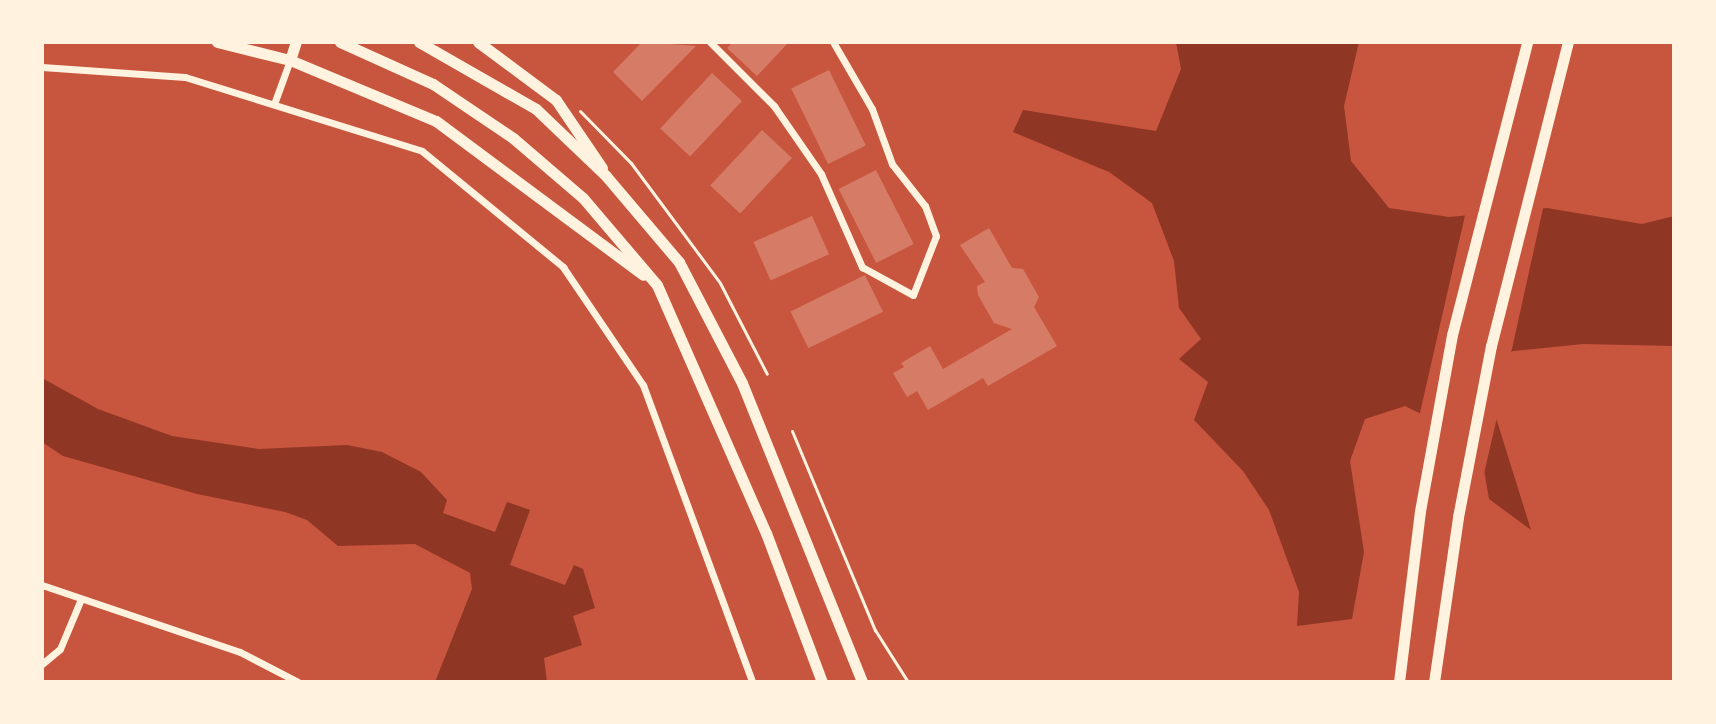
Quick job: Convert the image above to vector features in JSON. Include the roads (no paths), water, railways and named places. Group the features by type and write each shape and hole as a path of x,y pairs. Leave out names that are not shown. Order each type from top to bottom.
{"main road":[{"path":"217,42 290,60 436,121 657,285"},
{"path":"290,60 296,42"},
{"path":"340,42 433,84 513,138 583,198 657,285 766,533 822,682"},
{"path":"419,42 536,109 606,176 679,262 742,383 862,682"},
{"path":"478,42 556,100 606,176"},
{"path":"1399,682 1420,511 1452,335 1499,140 1527,42"},
{"path":"1434,682 1458,517 1491,346 1568,42"}],"street":[{"path":"710,42 774,106 821,174 862,267 913,295 936,236 925,206 892,164 872,109 833,42"},
{"path":"274,104 290,60"},
{"path":"42,67 185,77 422,151 563,267 643,385 752,682"},
{"path":"42,585 240,652 298,682"},
{"path":"42,664 60,649 81,599"}]}
